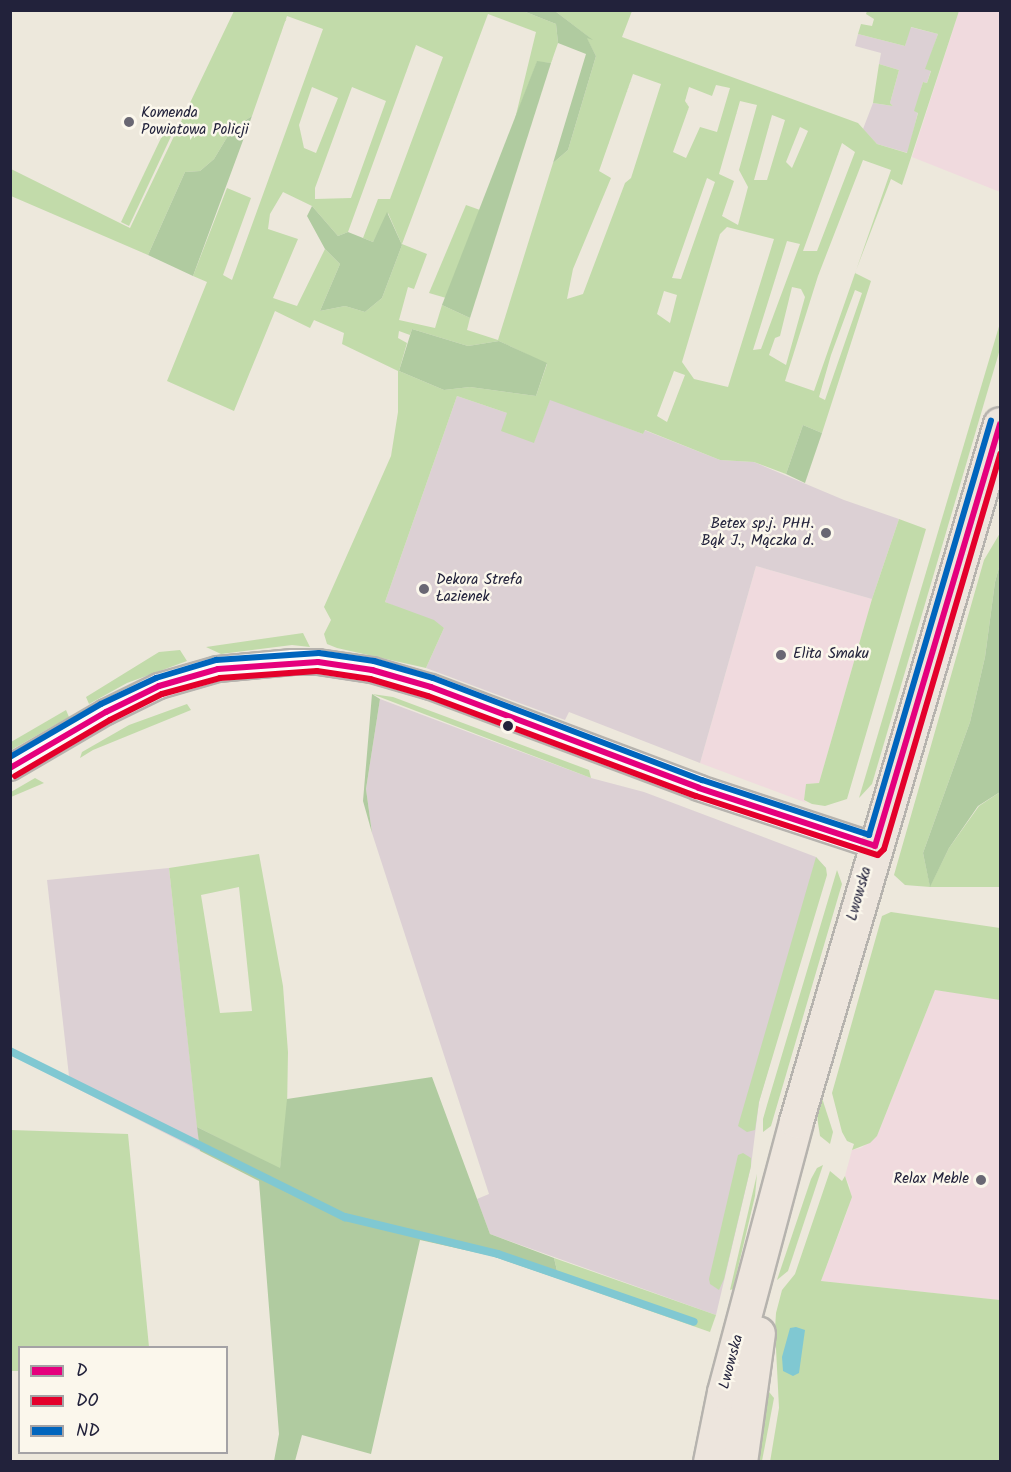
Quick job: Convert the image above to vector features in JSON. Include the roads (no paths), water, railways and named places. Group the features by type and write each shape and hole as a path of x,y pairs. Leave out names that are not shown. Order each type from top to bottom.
{"main road":[{"name":"Lwowska","path":"710,1461 724,1392 777,1193 875,846 1000,424"},
{"name":"Lwowska","path":"740,1461 777,1193"}],"street":[{"path":"10,768 106,712 159,686 218,669 318,662 372,670 431,687 699,788 875,846"}],"water":[{"path":"790,1328 805,1330 799,1373 793,1376 783,1371 782,1357"}],"waterway":[{"path":"10,1051 345,1217 498,1254 694,1322"}],"place":[{"name":"Komenda Powiatowa Policji","path":"129,122"},
{"name":"Betex sp.j. PHH. Bąk J., Mączka d.","path":"826,533"},
{"name":"Dekora Strefa Łazienek","path":"424,589"},
{"name":"Elita Smaku","path":"781,655"},
{"name":"Relax Meble","path":"981,1180"}]}
